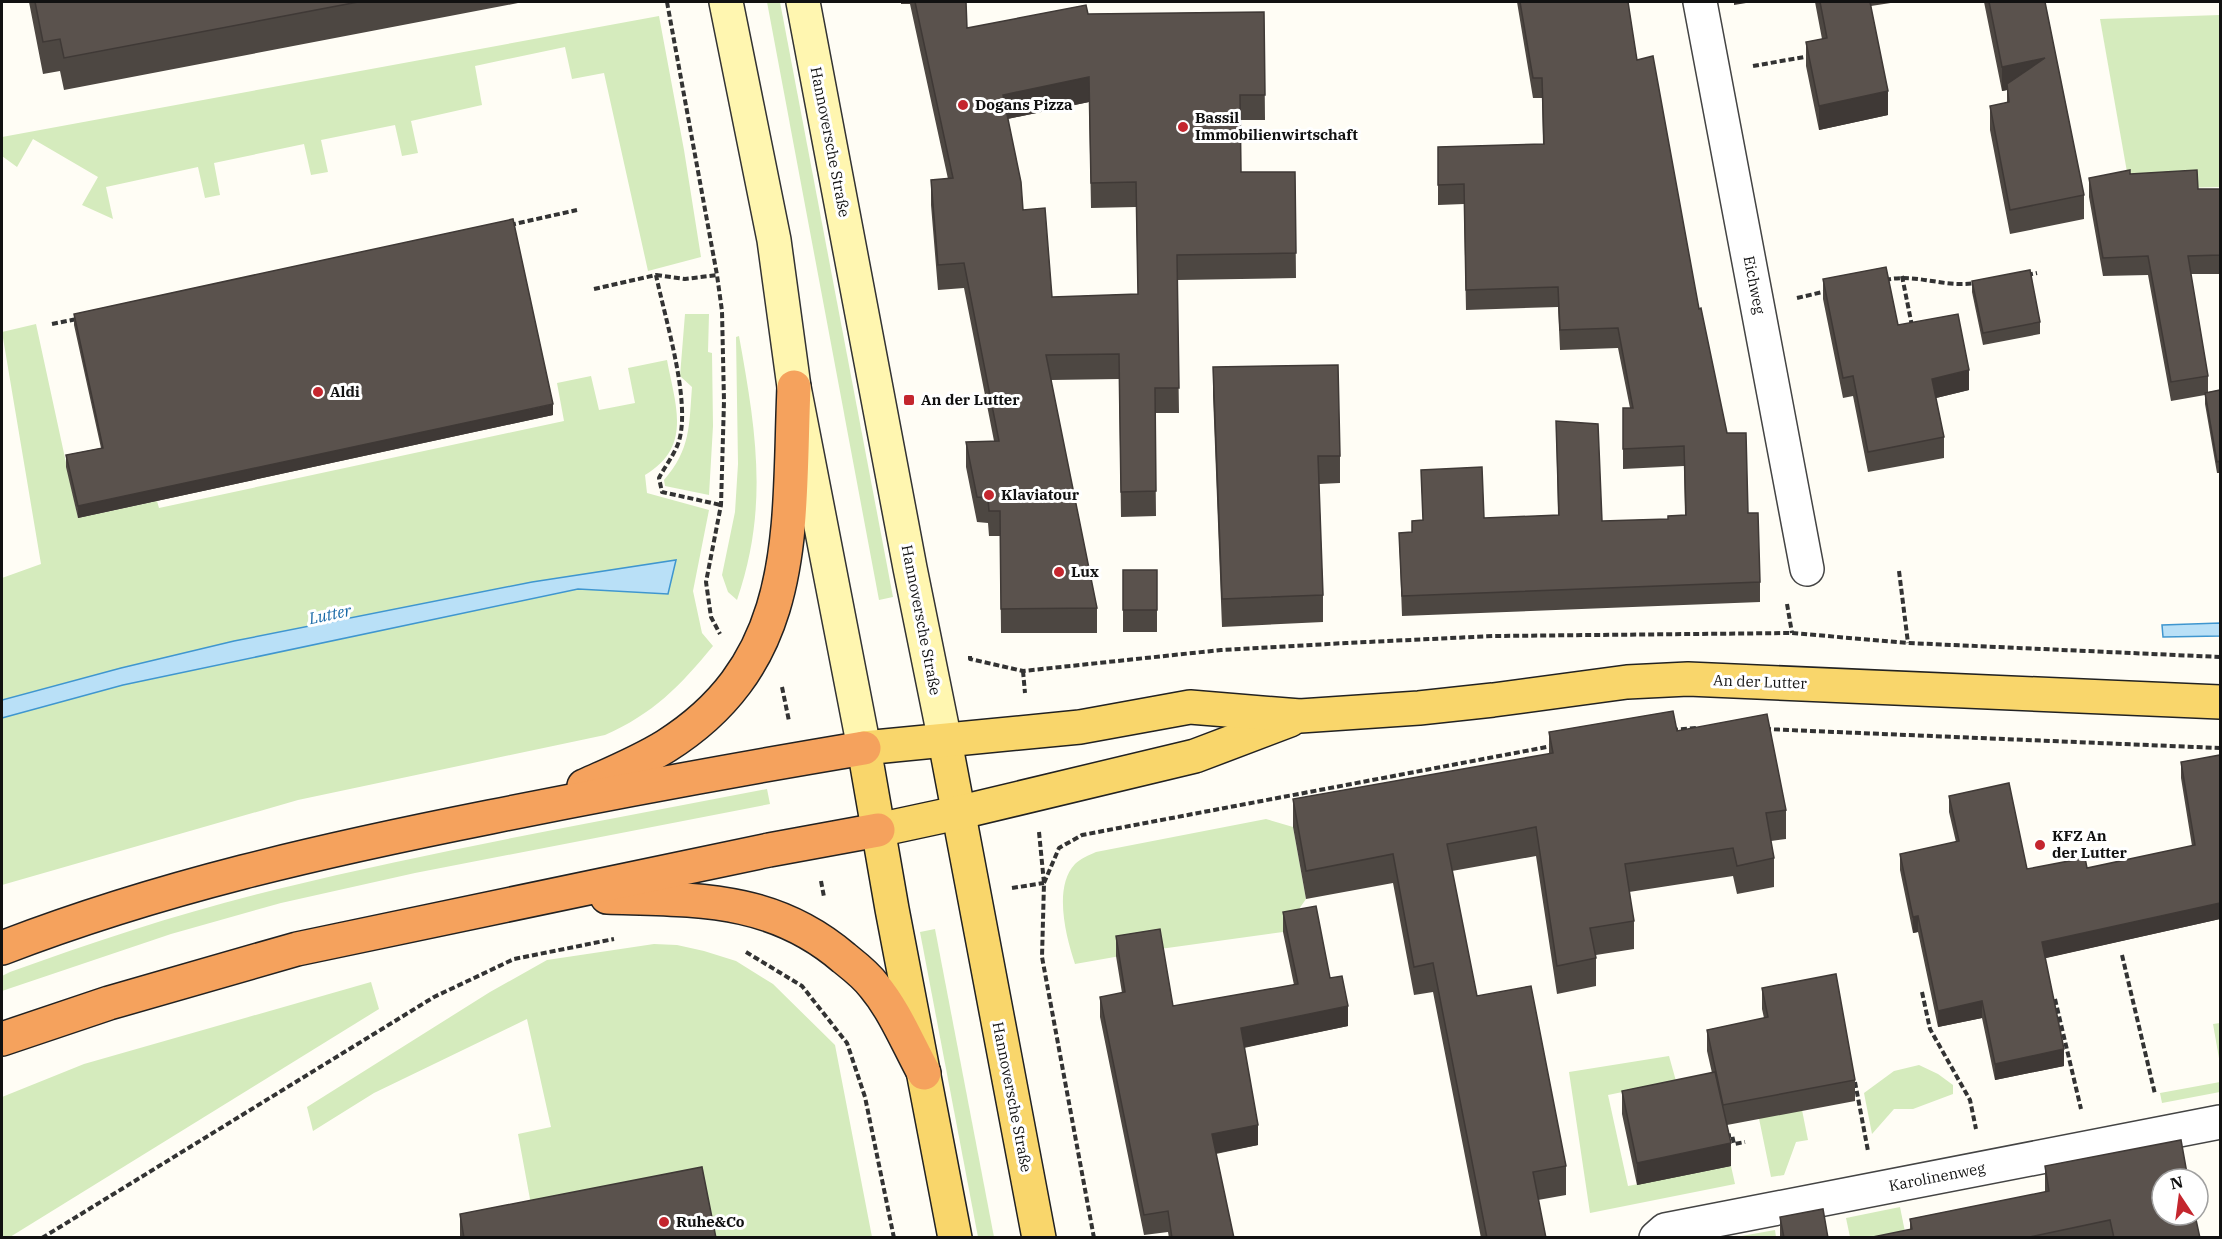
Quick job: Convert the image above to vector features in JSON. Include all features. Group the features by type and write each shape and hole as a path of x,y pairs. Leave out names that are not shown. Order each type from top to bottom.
{"highway":[{"path":"536,807 629,766 665,747 686,732 724,696 756,652 768,626 783,572 787,545 794,387"},
{"path":"2,948 56,927 190,885 260,867 394,836 536,807 864,748"},
{"path":"2,1040 109,1003 297,949 878,830"},
{"path":"557,895 733,904 758,910 812,933 835,950 873,985 887,1005 924,1073"},
{"path":"2,940 56,927"}],"main road":[{"name":"An der Lutter","path":"864,748 1080,727 1190,707 1300,716 1419,708 1627,682 1688,679 2220,702"},
{"name":"An der Lutter","path":"878,830 1195,756 1300,716"},
{"name":"Hannoversche Straße","path":"945,741 1039,1238"},
{"path":"864,748 955,1238"}],"street":[{"path":"726,2 774,240 794,387 864,748"},
{"name":"Hannoversche Straße","path":"803,2 945,741"},
{"name":"Eichweg","path":"1700,2 1807,569"},
{"name":"Karolinenweg","path":"1656,1238 1665,1230 2220,1122"}],"path":[{"path":"667,2 722,311 724,401 721,505 706,582 711,617 719,633 756,652"},
{"path":"1714,72 1811,56"},
{"path":"507,226 577,210"},
{"path":"2026,275 2037,273"},
{"path":"594,289 656,275 685,279 717,275"},
{"path":"656,275 682,396 679,442 659,478 662,492 721,505"},
{"path":"1880,281 1902,276 1959,286 1982,282"},
{"path":"1902,276 1912,327"},
{"path":"1758,305 1835,290"},
{"path":"52,324 87,316"},
{"path":"1899,571 1908,644"},
{"path":"969,650 970,659 1023,671 1221,650 1494,636 1792,633 1908,644 2220,657"},
{"path":"1667,730 1701,728"},
{"path":"1760,729 2220,748"},
{"path":"1094,1238 1042,957 1044,883 1059,848 1083,836 1557,744"},
{"path":"42,1238 434,997 514,959 624,937"},
{"path":"744,950 802,986 847,1043 865,1097 894,1238"},
{"path":"2122,955 2164,1133"},
{"path":"1922,992 1930,1029 1970,1100 1985,1168"},
{"path":"2055,999 2090,1148"},
{"path":"1853,1072 1875,1189"},
{"path":"1725,1136 1732,1135 1734,1144 1744,1142"}],"green space":[{"path":"767,2 780,2 893,597 879,600"},
{"path":"2220,15 2220,187 2130,189 2100,19"},
{"path":"659,16 701,257 648,271 604,73 572,79 565,47 475,66 482,105 411,121 418,153 402,156 395,125 321,140 328,172 311,175 304,144 214,163 220,195 205,198 198,167 106,187 113,219 82,205 98,177 33,139 17,167 2,156 2,137"},
{"path":"685,314 709,314 708,352 712,353 713,426 709,495 665,486 664,480 673,469 684,447 689,425 692,387 680,376"},
{"path":"36,324 78,518 157,501 159,508 564,421 557,383 591,376 599,410 635,403 628,368 667,360 676,408 675,438 670,451 660,464 645,475 647,493 709,510 693,591 702,633 713,646 665,698 637,718 605,735 298,800 2,885 2,578 41,564 2,332"},
{"path":"739,336 754,436 756,500 747,566 737,600 728,592 722,575 735,512 738,464 736,337"},
{"path":"767,789 770,804 415,873 281,903 171,934 2,991 2,976 10,972 143,927 244,898 461,848"},
{"path":"1266,819 1293,827 1306,899 1283,932 1160,949 1075,964 1065,927 1063,899 1068,874 1077,862 1096,852"},
{"path":"935,929 994,1237 978,1237 920,932"},
{"path":"654,944 677,945 736,961 773,984 835,1045 872,1237 537,1237 518,1134 551,1127 527,1019 374,1093 313,1131 307,1107 490,992 547,960"},
{"path":"371,982 379,1009 10,1237 2,1237 2,1097 84,1064"},
{"path":"2220,1023 2220,1064 2213,1024"},
{"path":"1669,1056 1676,1081 1608,1095 1628,1186 1731,1166 1735,1184 1590,1213 1569,1072"},
{"path":"1919,1065 1938,1074 1953,1085 1953,1094 1913,1109 1894,1109 1872,1134 1864,1093 1894,1071"},
{"path":"2220,1082 2220,1092 2162,1103 2160,1093"},
{"path":"1755,1099 1802,1110 1808,1140 1796,1142 1784,1175 1771,1177"},
{"path":"1900,1207 1906,1237 1850,1237 1846,1218"},
{"path":"1775,1230 1776,1237 1736,1237"}],"water":[{"path":"676,560 668,594 578,589 123,685 2,718 2,700 234,641 532,582"},
{"path":"2220,623 2220,636 2163,637 2162,625"}],"building":[{"path":"35,2 358,2 64,58 60,39 43,42"},
{"path":"915,2 966,2 967,28 1086,5 1088,14 1264,12 1265,95 1240,95 1241,172 1295,172 1296,253 1177,255 1179,388 1155,388 1156,491 1121,492 1119,354 1046,355 1097,608 1001,609 1000,511 989,511 988,498 977,497 966,442 999,441 964,263 938,265 931,180 953,178","holes":["1089,77 1091,183 1136,182 1138,294 1052,297 1045,208 1023,210 1021,182 1003,95"]},
{"path":"1520,2 1628,2 1637,60 1653,56 1699,309 1701,308 1727,433 1746,433 1748,513 1758,513 1760,582 1402,596 1399,533 1412,532 1412,521 1423,520 1421,470 1482,467 1484,518 1559,515 1556,421 1598,424 1602,521 1668,519 1668,516 1686,515 1684,446 1623,449 1623,408 1633,408 1618,328 1560,330 1558,287 1466,290 1464,184 1438,185 1438,147 1544,144 1542,78 1533,78"},
{"path":"1820,2 1870,2 1888,91 1819,106 1806,42 1827,38"},
{"path":"1989,2 2045,2 2084,195 2010,210 1990,106 2009,102 2007,84 2045,58 2002,67"},
{"path":"2130,170 2130,174 2197,170 2198,189 2220,189 2220,255 2188,256 2208,376 2171,382 2148,256 2103,258 2089,178"},
{"name":"Aldi","path":"513,219 553,404 78,506 66,455 103,448 74,314"},
{"path":"1886,267 1898,325 1958,314 1969,370 1932,379 1944,437 1868,452 1853,376 1843,378 1823,279"},
{"path":"2030,270 2040,322 1983,333 1972,281"},
{"path":"1338,365 1340,456 1318,456 1323,595 1222,599 1213,367"},
{"path":"2220,390 2220,461 2217,462 2205,393"},
{"path":"1123,570 1157,570 1157,610 1123,610"},
{"path":"1673,711 1677,731 1767,714 1786,810 1766,813 1774,858 1737,866 1733,848 1625,864 1634,921 1590,928 1596,958 1557,966 1536,827 1447,844 1477,996 1531,986 1566,1166 1533,1172 1546,1238 1487,1238 1433,963 1414,967 1393,854 1306,871 1293,799 1553,753 1549,732"},
{"path":"2220,755 2220,903 2042,942 2064,1049 1995,1064 1982,1001 1938,1011 1918,916 1913,917 1900,854 1959,841 1949,796 2009,783 2027,869 2085,858 2087,868 2195,845 2181,762"},
{"path":"1316,906 1330,978 1342,976 1348,1006 1241,1028 1258,1125 1212,1134 1234,1238 1172,1238 1168,1211 1144,1215 1100,997 1125,992 1116,936 1160,929 1173,1006 1298,984 1283,912"},
{"path":"1836,974 1855,1080 1723,1105 1707,1030 1768,1017 1762,988"},
{"path":"1715,1072 1731,1143 1637,1163 1622,1091"},
{"path":"2181,1140 2186,1167 2150,1167 2150,1227 2198,1227 2200,1238 2114,1238 2110,1220 2025,1238 1868,1238 1912,1229 1910,1219 2049,1191 2045,1166"},
{"path":"702,1167 716,1238 464,1238 460,1214"},
{"path":"1823,1209 1828,1238 1784,1238 1780,1217"}],"place":[{"name":"Dogans Pizza","path":"963,105"},
{"name":"Bassil Immobilienwirtschaft","path":"1183,127"},
{"name":"Aldi","path":"318,392"},
{"name":"An der Lutter","path":"909,400"},
{"name":"Klaviatour","path":"989,495"},
{"name":"Lux","path":"1059,572"},
{"name":"KFZ An der Lutter","path":"2040,845"},
{"name":"Ruhe&Co","path":"664,1222"}],"water label":[{"name":"Lutter","path":"330,614"}]}
